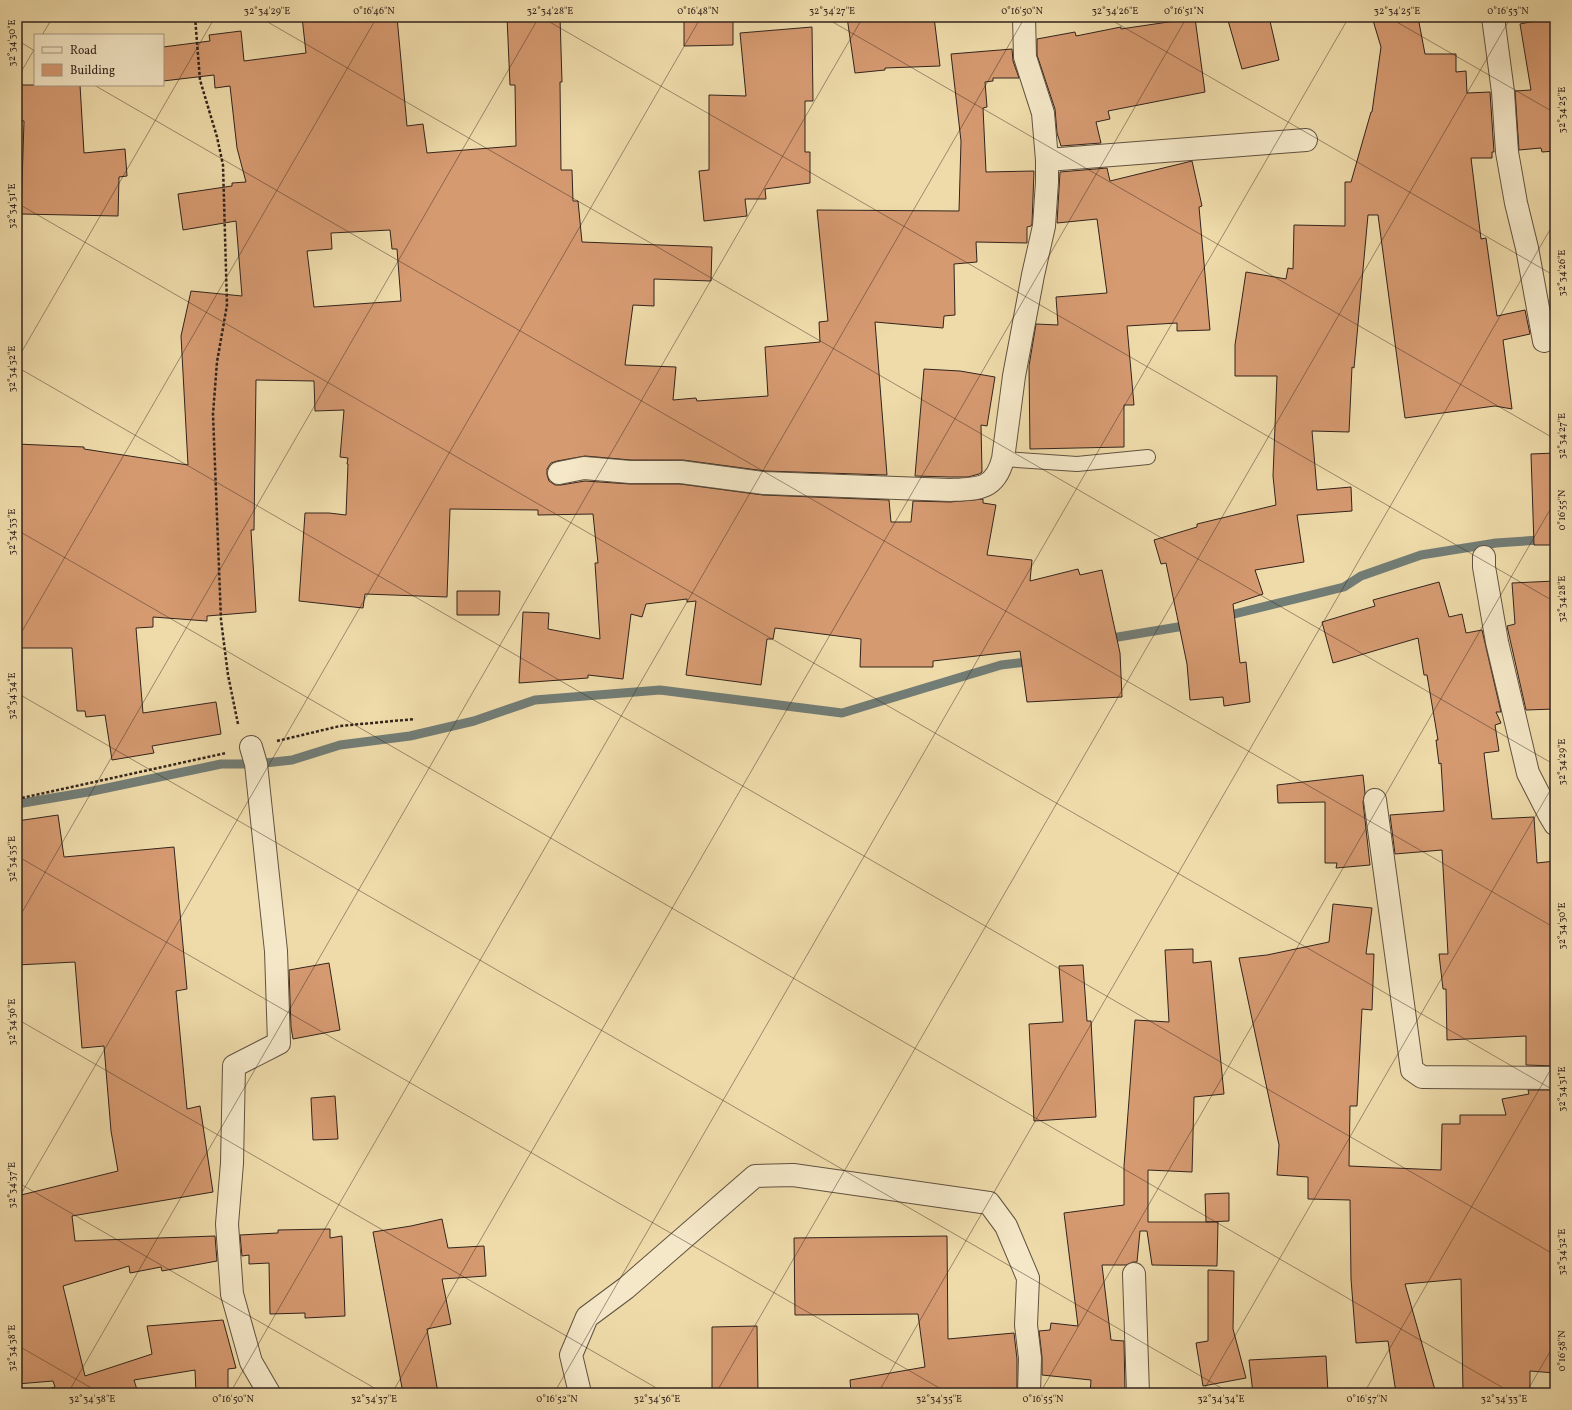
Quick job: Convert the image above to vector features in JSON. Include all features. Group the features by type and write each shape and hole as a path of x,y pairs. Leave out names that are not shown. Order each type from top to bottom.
{"street":[{"path":"559,473 584,468 630,472 681,472 764,483 942,490 971,490 982,487 992,481 1000,469 1003,459 1014,376 1044,226 1047,160 1043,112 1025,57 1024,17"},
{"path":"1493,17 1503,92 1510,166 1544,341"},
{"path":"1047,160 1306,140"},
{"path":"1484,557 1484,567 1497,642 1528,773 1555,824"},
{"path":"247,748 256,764 276,951 279,1043 234,1066 232,1163 227,1224 232,1294 251,1362 269,1393"},
{"path":"1375,800 1412,1070 1422,1077 1555,1078"},
{"path":"580,1393 571,1355 587,1317 626,1288 755,1176 793,1175 988,1203 1006,1226 1028,1278 1026,1325 1030,1358 1029,1393"},
{"path":"1134,1274 1138,1393"}],"lane":[{"path":"1003,459 1077,464 1148,457"}],"path":[{"path":"195,17 200,80 224,165 227,305 217,362 213,414 221,620 228,675 247,748"},
{"path":"17,799 340,726 415,719"}],"building":[{"path":"302,17 397,17 407,126 423,124 427,153 516,146 515,85 510,85 507,17 560,17 562,82 560,82 561,170 572,170 573,201 578,201 582,242 712,247 711,281 654,279 654,306 633,305 625,365 676,367 673,400 696,398 697,401 768,396 765,347 820,342 819,322 828,321 817,210 959,211 961,141 951,54 1012,49 1013,61 1019,78 993,78 993,81 985,82 987,107 983,108 986,172 1034,171 1032,224 1031,226 1027,227 1027,243 976,242 977,262 954,264 955,315 944,316 943,328 875,322 887,475 765,471 683,460 631,460 585,456 551,463 547,469 547,475 549,481 555,485 585,481 630,484 680,484 763,495 889,500 891,522 911,522 913,501 950,502 983,499 983,503 996,505 987,555 1032,560 1030,581 1078,569 1080,575 1102,570 1120,653 1122,697 1027,702 1020,651 933,661 933,667 860,667 861,639 775,628 773,639 767,639 761,685 686,675 696,601 687,602 687,599 646,604 642,617 631,614 623,679 588,675 588,678 519,683 523,612 549,613 548,629 600,639 595,563 598,563 593,514 538,515 538,510 450,509 447,597 365,594 363,608 299,601 305,513 346,515 348,458 340,457 344,410 315,411 314,381 256,380 254,530 251,530 256,612 207,616 207,621 153,617 153,627 136,628 143,713 216,702 221,734 152,746 154,753 112,760 105,715 86,717 85,711 77,711 72,648 17,648 17,526 19,494 17,494 17,444 84,447 84,449 188,465 181,336 191,291 242,296 236,221 183,230 178,194 232,186 232,183 246,182 237,148 230,86 215,88 214,75 164,81 164,47 210,41 209,35 241,31 244,61 306,53","holes":["390,230 392,249 397,249 401,301 314,307 307,251 332,249 331,233"]},
{"path":"684,17 733,17 733,45 684,46"},
{"path":"847,17 934,17 940,66 885,68 885,70 855,73"},
{"path":"1227,17 1269,17 1279,60 1242,69"},
{"path":"1372,17 1418,17 1425,54 1456,54 1456,72 1466,71 1467,93 1490,92 1494,152 1492,152 1492,158 1471,158 1481,239 1486,238 1497,316 1525,310 1530,334 1503,340 1512,409 1495,406 1405,418 1378,215 1368,215 1354,368 1352,367 1349,432 1312,431 1317,490 1351,487 1352,511 1297,515 1304,562 1255,570 1263,594 1233,604 1240,663 1246,662 1250,702 1224,706 1223,697 1190,700 1187,664 1166,563 1161,564 1154,540 1197,527 1197,524 1276,505 1273,476 1277,376 1235,376 1235,345 1246,272 1286,279 1288,268 1293,269 1294,225 1345,226 1345,182 1351,182 1372,112 1381,47"},
{"path":"1555,17 1555,151 1542,152 1541,148 1519,150 1515,91 1531,90 1520,24"},
{"path":"1195,18 1205,92 1108,111 1110,119 1096,122 1101,143 1061,146 1057,133 1055,109 1037,55 1037,39 1075,32 1076,36 1121,27 1121,29"},
{"path":"812,27 813,101 805,101 805,152 810,152 810,183 765,189 766,199 745,199 747,216 704,221 699,171 709,170 709,95 746,96 740,33"},
{"path":"17,85 80,86 84,153 125,149 127,176 119,177 118,216 21,214 24,121 17,121"},
{"path":"1192,161 1202,206 1199,207 1210,330 1177,331 1177,323 1127,326 1134,405 1124,405 1124,447 1030,449 1029,366 1036,324 1058,325 1056,297 1107,293 1097,219 1057,223 1060,172 1107,168 1110,181"},
{"path":"924,369 960,371 995,377 987,426 981,425 982,472 979,474 968,477 915,476"},
{"path":"1555,453 1555,545 1534,545 1531,454"},
{"path":"1555,581 1555,709 1526,710 1507,626 1515,624 1512,583"},
{"path":"1439,582 1449,617 1462,614 1466,633 1482,630 1501,712 1496,712 1501,723 1495,725 1499,751 1484,753 1492,819 1534,817 1537,863 1555,861 1555,1066 1526,1065 1526,1036 1447,1040 1446,989 1443,989 1439,954 1448,954 1442,850 1395,854 1390,815 1444,811 1441,763 1439,764 1436,740 1438,740 1427,675 1424,675 1418,638 1333,663 1322,622 1375,606 1373,600"},
{"path":"457,591 500,591 499,615 457,615"},
{"path":"1363,775 1365,793 1363,802 1370,865 1336,868 1337,863 1325,863 1325,802 1278,803 1277,785"},
{"path":"58,815 64,857 174,847 187,989 176,991 187,1109 200,1106 213,1192 72,1216 75,1241 215,1236 217,1261 162,1271 161,1267 130,1273 129,1266 63,1286 85,1376 152,1354 147,1326 223,1320 236,1368 228,1369 228,1393 196,1393 195,1370 134,1380 138,1393 49,1393 48,1389 55,1387 53,1381 17,1384 17,1196 118,1171 111,1131 104,1046 82,1048 75,962 17,965 17,821"},
{"path":"1333,904 1372,908 1366,954 1374,954 1372,1010 1362,1009 1357,1106 1350,1106 1349,1166 1441,1170 1442,1124 1460,1124 1460,1115 1506,1115 1502,1099 1529,1094 1528,1090 1555,1090 1555,1373 1530,1371 1530,1393 1463,1393 1461,1279 1405,1284 1435,1390 1413,1393 1396,1393 1388,1341 1356,1343 1351,1279 1350,1200 1308,1199 1308,1177 1277,1175 1279,1145 1239,958 1267,955 1329,942"},
{"path":"1193,949 1193,963 1211,961 1224,1094 1194,1097 1192,1172 1148,1170 1148,1222 1218,1222 1217,1266 1152,1265 1147,1231 1140,1231 1137,1262 1126,1265 1102,1265 1111,1340 1124,1341 1125,1393 1090,1393 1091,1380 1042,1375 1042,1357 1039,1331 1050,1330 1051,1323 1078,1326 1064,1213 1124,1205 1124,1166 1135,1020 1169,1022 1165,950"},
{"path":"329,963 340,1030 293,1039 291,1027 289,970"},
{"path":"1083,965 1087,1021 1091,1021 1096,1117 1034,1121 1029,1024 1063,1022 1059,966"},
{"path":"335,1096 338,1139 313,1140 311,1098"},
{"path":"1229,1193 1229,1221 1206,1222 1205,1194"},
{"path":"442,1219 448,1248 484,1246 486,1276 442,1279 451,1324 427,1329 438,1393 403,1393 373,1232"},
{"path":"330,1229 330,1238 342,1236 345,1316 305,1318 305,1313 270,1314 269,1263 249,1264 249,1255 242,1256 240,1235 278,1233 278,1230"},
{"path":"947,1236 948,1339 1014,1333 1017,1359 1017,1393 851,1393 850,1380 925,1367 918,1314 795,1315 794,1238"},
{"path":"1208,1270 1234,1271 1233,1329 1246,1378 1203,1386 1196,1343 1208,1341"},
{"path":"757,1326 758,1393 712,1393 712,1327"},
{"path":"1326,1356 1328,1393 1253,1393 1249,1360"}],"waterway":[{"path":"1222,617 1344,587 1361,576 1421,555 1496,543 1555,539"},
{"path":"1106,639 1190,625"},
{"path":"17,804 88,792 221,764 256,764 292,760 340,745 410,736 474,721 535,700 660,690 842,713 1001,665 1034,661"}]}
